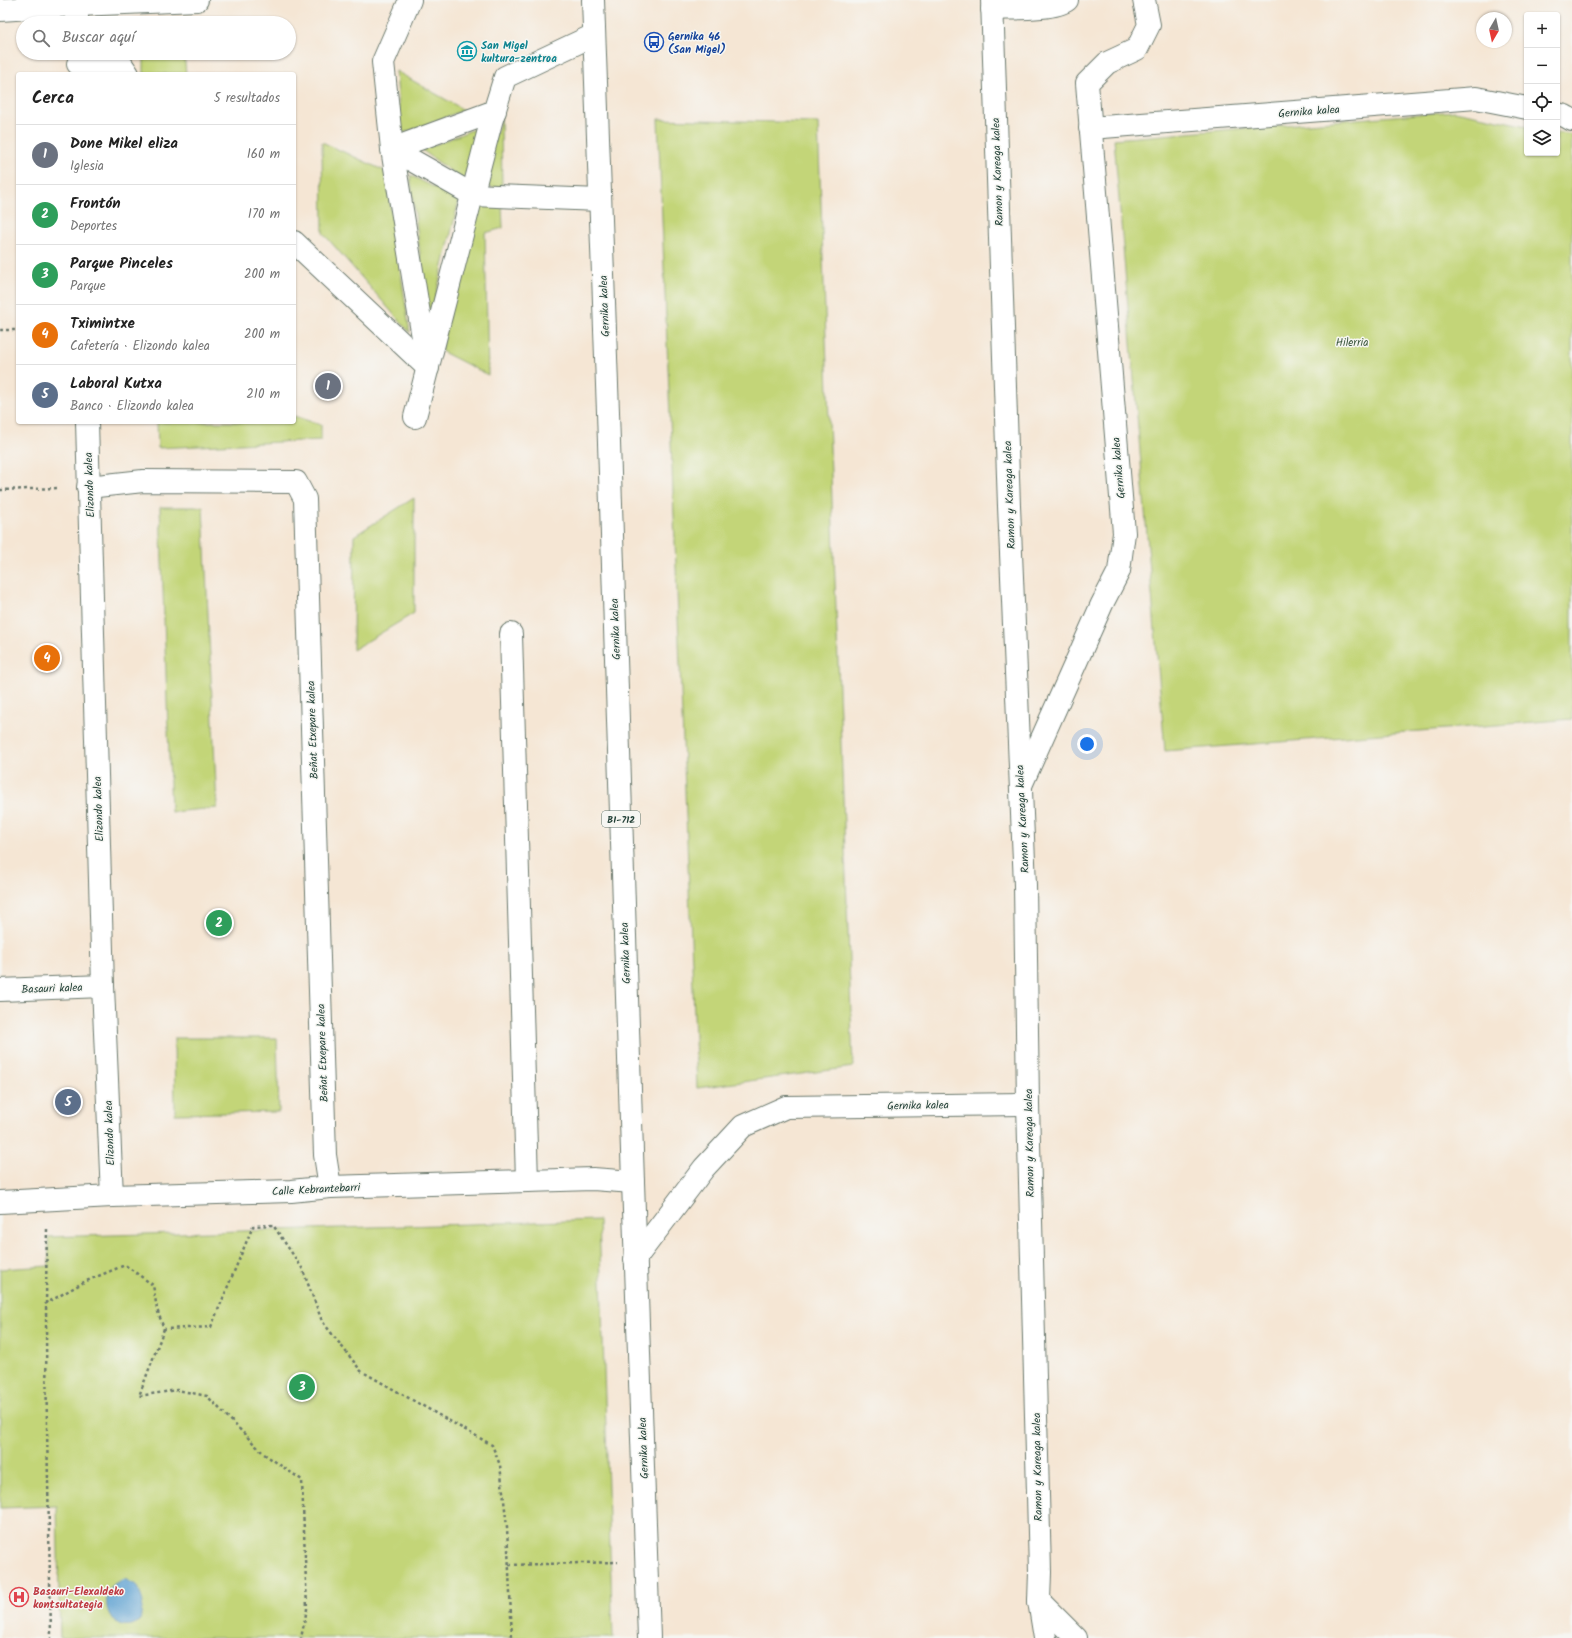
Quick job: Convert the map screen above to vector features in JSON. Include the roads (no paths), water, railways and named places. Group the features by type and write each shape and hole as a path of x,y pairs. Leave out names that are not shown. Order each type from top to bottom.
{"street":[{"path":"0,10 77,14 197,0"},
{"path":"410,0 383,62 392,149 428,368"},
{"name":"Gernika kalea","path":"593,0 632,1182 649,1638"},
{"path":"992,4 1025,8 1062,4 1067,0"},
{"name":"Gernika kalea","path":"1020,787 1102,604 1119,571 1124,533 1087,83 1107,63 1137,49 1149,25 1144,0"},
{"name":"Ramon y Kareaga kalea","path":"992,4 1020,787 1025,886 1028,1104 1040,1572 1039,1601 1045,1638"},
{"path":"416,417 505,77 594,35"},
{"path":"78,64 122,65 127,72"},
{"name":"Gernika kalea","path":"1090,128 1476,98 1524,107"},
{"path":"392,149 495,111"},
{"path":"1560,115 1572,120"},
{"path":"392,149 473,195 600,200"},
{"path":"296,244 428,368"},
{"name":"Elizondo kalea","path":"87,424 103,986 112,1196"},
{"name":"Beñat Etxepare kalea","path":"88,487 143,481 296,482 305,499 324,1147 330,1187"},
{"path":"510,634 527,1181"},
{"name":"Basauri kalea","path":"0,990 103,986"},
{"name":"Gernika kalea","path":"635,1259 704,1168 743,1126 786,1107 1028,1104"},
{"name":"Calle Kebrantebarri","path":"0,1202 112,1196 291,1191 330,1187 593,1179 632,1182"},
{"path":"1039,1601 1076,1638"}],"water":[{"path":"125,1579 138,1586 143,1602 140,1621 130,1625 122,1625 115,1622 110,1616 107,1608 109,1591 114,1584"}],"place":[{"name":"Gernika 46 (San Migel)","path":"654,42"},
{"name":"San Migel kultura-zentroa","path":"467,51"},
{"name":"Done Mikel eliza","path":"328,386"},
{"name":"Tximintxe","path":"47,658"},
{"name":"Frontón","path":"219,923"},
{"name":"Laboral Kutxa","path":"68,1102"},
{"name":"Parque Pinceles","path":"302,1387"},
{"name":"Basauri-Elexaldeko kontsultategia","path":"19,1597"}],"park label":[{"name":"Hilerria","path":"1352,342"}]}
